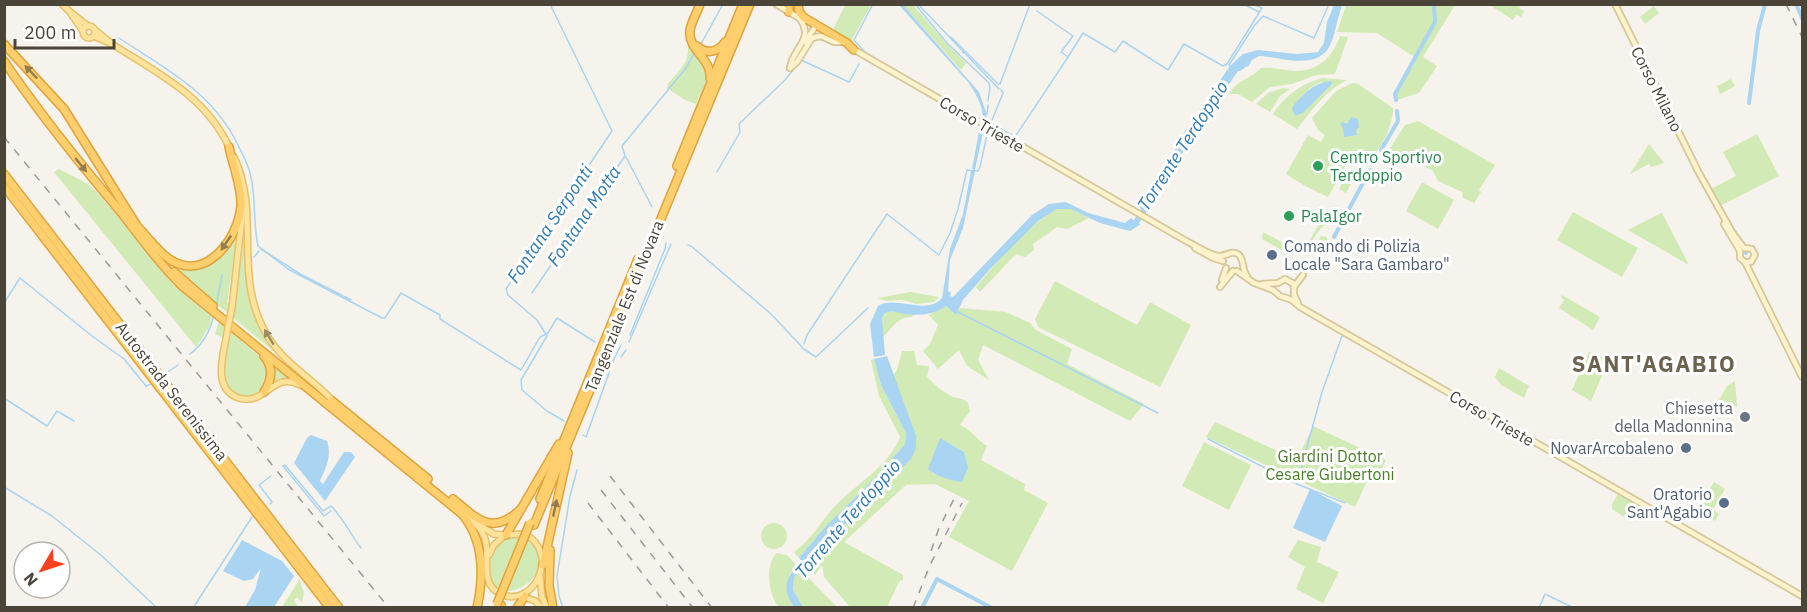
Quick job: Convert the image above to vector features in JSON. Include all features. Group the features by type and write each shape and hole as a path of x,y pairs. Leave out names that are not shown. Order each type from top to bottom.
{"highway":[{"path":"700,4 690,28 691,40 710,70 710,78 702,102"},
{"name":"Tangenziale Est di Novara","path":"591,381 742,4"},
{"path":"789,8 798,4 803,17 847,43 854,50"},
{"name":"Tangenziale Est di Novara","path":"498,606 750,5"},
{"path":"691,40 704,51 718,50 725,42 738,14"},
{"path":"4,44 64,109 130,217 162,259 215,311 230,331 268,362 271,378 264,392"},
{"path":"4,62 72,154 151,253 180,285 478,519 492,524 505,522 520,510"},
{"path":"130,217 162,253 176,263 190,267 213,258 229,241 238,220 241,205 230,147"},
{"name":"Autostrada Serenissima","path":"4,174 339,608"},
{"name":"Autostrada Serenissima","path":"4,186 330,608"},
{"path":"230,331 340,411"},
{"path":"505,535 557,446 583,386 591,381 592,390 569,450 543,565"},
{"path":"459,506 480,550 478,604"},
{"path":"551,529 549,582 553,608"},
{"path":"478,604 486,572"},
{"path":"517,608 523,596"}],"main road":[{"path":"62,4 86,29 86,37 94,33"},
{"name":"Corso Trieste","path":"776,4 789,8 798,17 854,50 1213,258 1223,261"},
{"name":"Corso Milano","path":"1615,4 1738,244"},
{"path":"790,68 791,61 806,34 805,27 798,17"},
{"path":"86,29 91,27 94,33 187,93 213,120 230,147 240,169 247,201 248,278 258,315 267,335 287,361 327,394 340,411"},
{"path":"790,68 815,27"},
{"path":"790,68 795,65 810,40 816,36 841,42"},
{"path":"230,147 240,178 243,208 230,331 221,372 224,386 232,395 245,399 256,398 278,383 293,382 340,411"},
{"name":"Corso Milano","path":"1700,173 1705,187 1738,244"},
{"path":"1705,187 1732,232"},
{"name":"Corso Trieste","path":"1188,242 1217,255 1227,254"},
{"path":"1738,244 1742,249"},
{"path":"1742,249 1740,258 1748,262 1754,282"},
{"path":"1742,249 1754,250 1754,257 1748,262 1747,268 1803,377"},
{"path":"1226,268 1235,271 1254,283 1277,292 1282,297 1287,297 1294,290 1303,275 1289,280 1282,279 1278,283 1262,284 1246,275 1242,258 1232,252 1227,254 1223,261 1226,268 1220,287 1235,271 1242,265"},
{"path":"1289,280 1294,290"},
{"path":"1277,292 1278,283"},
{"name":"Corso Trieste","path":"1294,290 1296,300 1307,311"},
{"name":"Corso Trieste","path":"1287,297 1307,311 1802,596"},
{"path":"459,506 488,531 505,535 524,534 534,539 540,548 543,565 540,576 542,597 547,608"},
{"path":"459,506 482,532 488,557 486,572 491,585 499,594 510,597 523,596 535,601 542,608"},
{"path":"488,557 494,545 505,535"},
{"path":"523,596 540,576"}],"green space":[{"path":"865,4 870,7 850,43 834,33 833,29 845,6"},
{"path":"1488,4 1521,5 1519,8 1524,11 1521,17 1516,15 1513,20"},
{"path":"903,5 913,5 966,63 961,70"},
{"path":"1346,5 1455,5 1423,57 1437,66 1419,93 1397,100 1397,92 1416,58 1377,33 1337,32"},
{"path":"1654,6 1659,13 1645,24 1640,17"},
{"path":"1340,36 1348,37 1335,74 1316,75 1292,84 1270,87 1252,102 1238,94 1229,94 1261,68 1294,71 1317,66 1329,57"},
{"path":"688,37 709,75 696,104 685,100 667,88 687,58 686,38"},
{"path":"1322,78 1347,80 1325,95 1297,129 1273,114 1283,101 1300,87","holes":["1320,82 1332,84 1292,109 1310,88"]},
{"path":"1731,79 1735,86 1720,94 1717,86"},
{"path":"1352,83 1358,84 1393,108 1392,115 1388,131 1376,153 1365,164 1351,156 1328,197 1286,174 1308,135 1321,142 1325,135 1318,130 1312,118 1336,91"},
{"path":"1283,88 1290,89 1280,96 1270,112 1256,104 1268,93"},
{"path":"1418,121 1495,165 1479,190 1481,192 1474,203 1463,198 1462,192 1438,181 1433,171 1403,155 1403,166 1388,158 1387,153 1405,125"},
{"path":"1757,134 1779,176 1720,206 1711,189 1736,176 1723,152"},
{"path":"1649,144 1664,163 1651,167 1649,164 1630,174"},
{"path":"59,169 88,184 100,195 173,285 212,317 210,326 196,347 54,172"},
{"path":"1347,174 1354,178 1346,193 1339,189"},
{"path":"1422,182 1454,200 1438,229 1406,211"},
{"path":"1058,209 1071,209 1089,218 1067,229 1057,227 1033,244 1034,250 1025,257 1016,254 980,292 976,287 1003,255 1025,233"},
{"path":"1573,212 1638,248 1622,277 1557,240"},
{"path":"1662,213 1689,265 1628,230"},
{"path":"1324,216 1326,217 1324,221 1327,223 1314,238 1308,256 1302,253"},
{"path":"240,220 227,303 235,305 244,239 246,272 251,299 276,353 171,264 197,268 215,260 228,243"},
{"path":"1263,232 1291,247 1287,253 1262,239"},
{"path":"1321,236 1327,237 1327,241 1325,247 1319,251 1315,246"},
{"path":"1055,281 1137,325 1150,302 1191,325 1160,387 1038,327 1035,319"},
{"path":"910,292 939,297 934,302 916,304 903,300 886,301 878,298"},
{"path":"1562,295 1600,317 1593,330 1559,308 1564,300"},
{"path":"946,306 956,315 960,308 1006,312 1030,323 1036,330 1072,349 1067,364 1144,404 1130,421 983,345 978,360 989,380 967,366 959,350 938,369 923,351 930,344 938,325 929,315"},
{"path":"887,311 915,314 899,321 883,337 882,318"},
{"path":"219,321 260,357 267,372 268,381 255,395 239,395 227,384 224,370 229,340 215,334"},
{"path":"902,351 914,351 917,365 929,366 927,377 930,380 948,394 968,403 970,411 960,425 987,446 981,460 1025,484 1024,490 1048,503 1012,571 949,537 969,501 935,484 906,485 844,542 903,575 903,581 900,580 887,607 850,607 824,577 822,565 815,575 807,567 837,533 911,459 900,397 893,375 897,370","holes":["940,438 964,452 956,481 932,473"]},
{"path":"1589,352 1609,360 1591,401 1572,390"},
{"path":"874,359 881,385 906,433 905,444 878,475 826,526 799,558 794,552 807,541 840,501 882,464 900,437 879,396 871,360"},
{"path":"271,363 292,380 281,380 271,385"},
{"path":"1499,368 1529,386 1524,398 1501,385 1495,377"},
{"path":"1735,381 1737,407 1719,400 1727,386"},
{"name":"Giardini Dottor Cesare Giubertoni","path":"1215,422 1297,460 1313,426 1386,460 1378,476 1371,473 1355,507 1206,437"},
{"path":"1204,442 1251,465 1229,510 1182,486"},
{"path":"1714,482 1725,489 1713,509 1719,514 1715,521 1709,517 1713,510 1701,503"},
{"path":"1618,494 1637,505 1630,518 1627,519 1612,509 1612,504"},
{"path":"774,523 783,527 787,536 783,545 774,549 765,545 761,536 765,527"},
{"path":"520,536 532,542 539,553 540,565 527,584 506,591 497,587 490,578 489,562 499,544 512,537"},
{"path":"1298,540 1321,547 1317,562 1339,572 1323,603 1296,589 1305,567 1288,557"},
{"path":"777,553 787,555 797,566 789,575 790,601 794,607 778,607 772,594 769,572"},
{"path":"801,570 837,607 803,607 793,590 794,577"},
{"path":"299,578 304,593 302,603 297,597 294,600 298,607 282,607 298,582"}],"water":[{"path":"899,5 903,5 979,92 987,115 985,123 982,121 979,100 968,82"},
{"path":"1334,5 1342,5 1332,40 1323,55 1303,61 1259,56 1252,60 1248,67 1238,71 1179,158 1161,193 1147,212 1138,207 1149,199 1181,137 1230,66 1243,54 1258,50 1297,54 1318,52 1324,43 1327,22"},
{"path":"1331,81 1332,84 1303,113 1295,116 1293,106 1306,93 1314,86"},
{"path":"1351,117 1358,119 1357,135 1344,137 1340,124 1343,122 1347,124"},
{"path":"980,126 984,128 975,170 972,169"},
{"path":"971,171 975,171 963,228 950,260 948,291 953,297 1032,215 1049,204 1066,202 1088,213 1125,223 1131,218 1141,224 1130,231 1100,223 1071,209 1057,209 1038,221 991,268 963,300 956,315 946,306 926,314 910,315 892,311 885,313 882,318 885,355 874,357 870,324 878,306 885,303 928,305 942,298 950,249 963,214"},
{"path":"887,356 916,436 916,448 911,459 837,533 807,567 799,558 826,526 878,475 905,444 906,433 881,385 874,359"},
{"path":"311,435 327,441 328,461 320,481 323,484 344,452 351,452 355,457 325,501 294,463 307,438"},
{"path":"940,438 964,452 968,468 962,482 944,478 928,469"},
{"path":"1310,489 1342,506 1325,542 1293,528"},
{"path":"242,540 282,561 294,576 274,607 245,607 255,590 261,568 253,579 244,581 223,571"},
{"path":"797,566 801,570 794,577 793,590 803,607 794,607 786,586"}],"waterway":[{"name":"Fontana Serponti","path":"550,4 612,131 506,289 508,295 537,320 547,336 521,380 522,390 547,411 564,421"},
{"name":"Fontana Motta","path":"701,44 723,4"},
{"path":"865,52 854,40 873,4"},
{"path":"915,4 947,43 989,83 988,101"},
{"path":"918,4 999,89"},
{"path":"963,53 965,51 1000,84 1030,4"},
{"path":"1243,4 1259,12"},
{"path":"1068,57 1083,33 1115,52 1123,41 1168,70 1184,44 1223,66 1227,64 1262,8 1253,4"},
{"path":"1230,67 1229,65 1254,26 1263,16 1314,38 1329,4"},
{"path":"1396,100 1395,94 1435,22 1434,4"},
{"path":"1749,103 1758,31 1765,4"},
{"path":"1796,4 1802,18"},
{"path":"991,123 1015,137 1068,57 1061,52 1073,36 1037,11"},
{"path":"951,37 964,50"},
{"path":"119,38 187,84 216,111 228,128 250,173 258,246 288,269 382,318 385,318 401,293 440,315 440,319 521,370 540,337 548,333 557,318 595,342"},
{"name":"Fontana Motta","path":"532,293 625,156 622,146 686,68 694,53"},
{"path":"717,172 740,132 739,124 785,80 801,60 849,82 859,64"},
{"path":"990,125 1003,93 1001,90"},
{"path":"987,114 988,105"},
{"path":"1381,150 1398,121 1397,111"},
{"path":"804,344 807,335 887,214 939,255 958,209 967,170 978,171 980,167 988,130"},
{"name":"Fontana Serponti","path":"626,157 652,207"},
{"path":"1334,237 1370,170"},
{"name":"Torrente Terdoppio","path":"1130,226 1136,222 1148,205"},
{"name":"Fontana Serponti","path":"630,335 666,243"},
{"name":"Fontana Serponti","path":"629,342 671,244"},
{"path":"688,245 771,314 802,347"},
{"path":"1740,246 1746,253"},
{"path":"261,249 302,275 351,300"},
{"path":"254,257 259,251"},
{"path":"216,307 222,275"},
{"path":"4,303 20,278 124,359 146,386 151,384"},
{"path":"802,348 816,357 868,308"},
{"path":"958,312 1158,413"},
{"path":"190,354 206,336 214,314"},
{"path":"1342,336 1322,392 1297,484 1345,503"},
{"name":"Fontana Serponti","path":"583,435 586,437 621,345"},
{"path":"621,357 626,350"},
{"path":"165,374 178,365"},
{"path":"4,398 47,426 57,411 74,421"},
{"path":"1208,439 1297,484"},
{"path":"283,466 285,465 323,511 331,506 361,548"},
{"path":"283,466 324,516 331,511"},
{"name":"Fontana Serponti","path":"563,608 557,576 570,496 577,470"},
{"path":"270,504 272,502 259,485 271,476"},
{"path":"4,487 52,516 102,556 157,608"},
{"path":"193,608 252,517"},
{"path":"922,608 937,579 990,607"},
{"path":"1539,608 1545,594 1574,608"}],"railway":[{"path":"1786,4 1802,37"},
{"path":"4,137 389,608"},
{"path":"610,476 712,608"},
{"path":"601,490 693,608"},
{"path":"931,551 939,528 955,497"},
{"path":"588,503 669,608"},
{"path":"913,608 930,565 962,503"}],"place":[{"name":"Centro Sportivo Terdoppio","path":"1318,166"},
{"name":"PalaIgor","path":"1289,216"},
{"name":"Comando di Polizia Locale \"Sara Gambaro\"","path":"1272,255"},
{"name":"Chiesetta della Madonnina","path":"1745,417"},
{"name":"NovarArcobaleno","path":"1686,448"},
{"name":"Oratorio Sant'Agabio","path":"1724,503"}],"district":[{"name":"SANT'AGABIO","path":"1654,364"}]}
